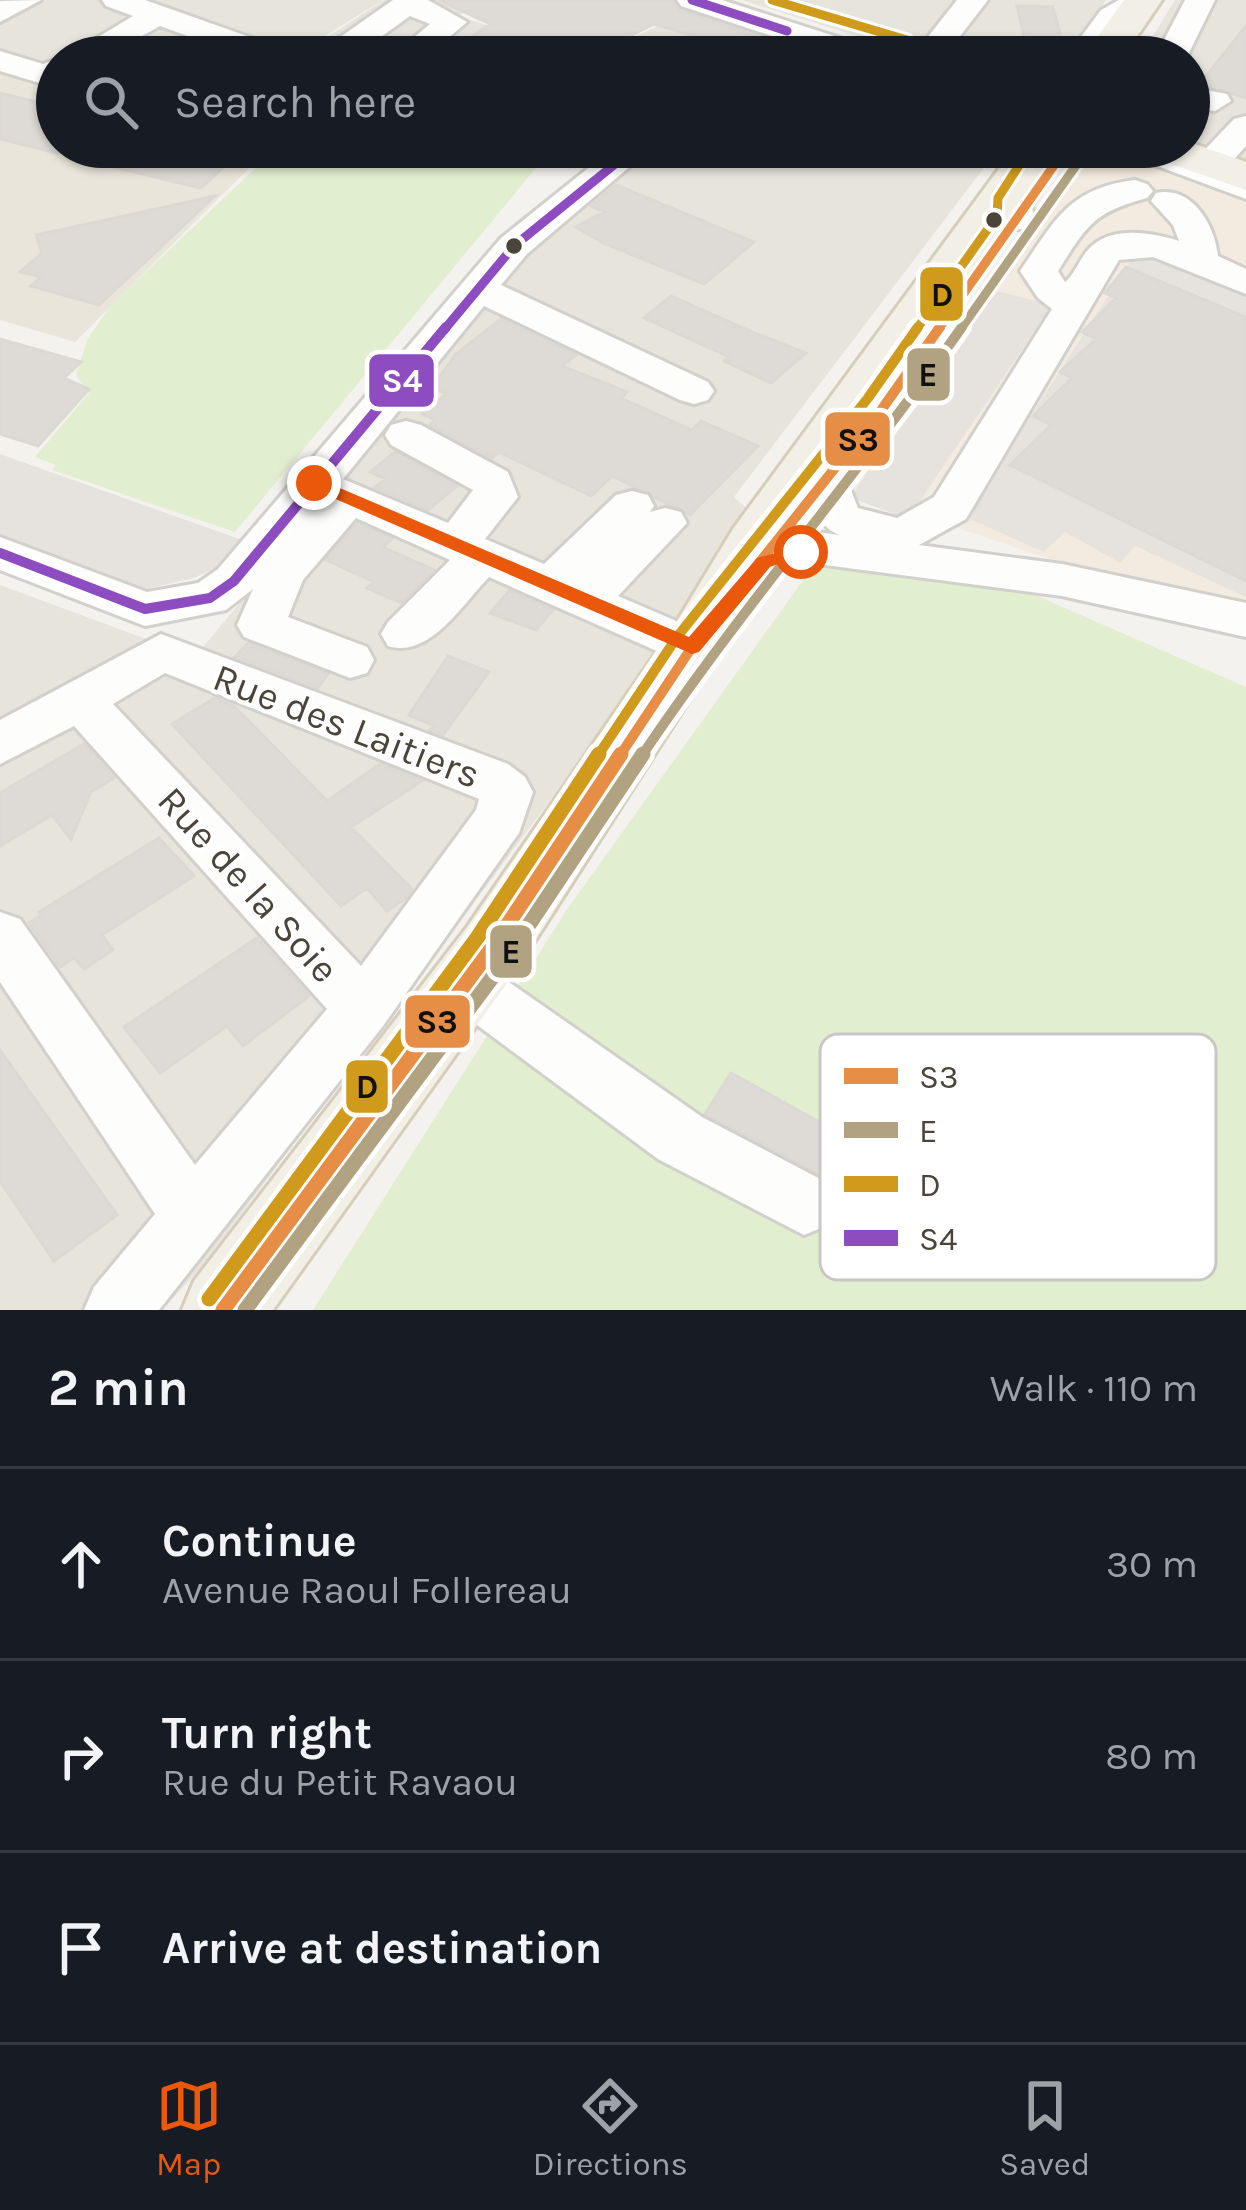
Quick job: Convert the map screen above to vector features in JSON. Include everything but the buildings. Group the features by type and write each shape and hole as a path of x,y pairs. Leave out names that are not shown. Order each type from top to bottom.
{"main road":[{"path":"1117,36 1142,0"},
{"path":"224,1310 466,984 692,647 765,525 1022,168"},
{"path":"692,647 828,480 1053,168"}],"street":[{"path":"0,13 26,0"},
{"path":"117,0 219,36"},
{"path":"128,36 217,0"},
{"path":"692,0 735,5 812,36"},
{"path":"945,36 973,0"},
{"path":"1182,36 1200,0"},
{"path":"363,36 410,2 452,22 434,36"},
{"path":"780,36 791,28"},
{"path":"791,28 817,36"},
{"path":"791,28 822,36"},
{"path":"0,62 36,72"},
{"path":"1210,161 1246,126"},
{"path":"350,660 261,626 283,573 332,490 476,289 544,217 608,168"},
{"path":"1016,221 1014,206 1038,168"},
{"path":"1072,306 1051,290 1039,271 1093,199 1110,192 1152,196 1192,222 1200,240 1198,264"},
{"path":"828,480 839,517 869,531 904,534 950,508 1105,253 1116,245 1138,240 1246,283"},
{"path":"476,289 694,391"},
{"path":"405,634 468,550 496,497 493,482 406,435"},
{"path":"332,490 692,647"},
{"path":"0,553 145,609 178,607 210,598 234,581 332,490"},
{"path":"950,508 951,550 970,568"},
{"path":"568,593 649,514"},
{"path":"764,563 817,548 1062,580 1246,620"},
{"path":"0,587 161,652"},
{"name":"Rue des Laitiers","path":"80,700 161,652 490,778 507,792 500,818 363,1008"},
{"path":"0,744 80,700"},
{"name":"Rue de la Soie","path":"80,700 363,1008 117,1310"},
{"path":"0,936 192,1214"},
{"path":"466,984 680,1138 804,1204"}],"shaded area":[{"path":"44,0 383,0 325,36 36,36 36,67 0,52 0,22"},
{"path":"384,0 479,0 458,16 486,25 470,36 329,36"},
{"path":"742,0 1106,0 1083,36 856,36"},
{"path":"1175,0 1246,0 1246,163 1210,150 1210,36 1153,36"},
{"path":"691,10 770,33 766,36 637,36"},
{"path":"0,55 36,70 36,168 249,168 75,342 0,320"},
{"path":"628,168 984,168 734,497 753,514 546,806 200,1269 162,1310 0,1310 0,585 195,657 552,226"},
{"path":"1072,168 1183,168 1246,192 1246,625 842,489"},
{"path":"1145,248 1246,290 1246,597 1135,546 1120,563 1065,532 1044,552 965,517 1133,258"},
{"path":"998,291 1052,305 908,519 851,498 936,360"},
{"path":"0,454 245,541 229,561 194,578 146,589 0,538"}],"green space":[{"path":"256,168 536,168 235,532 52,470 56,465 35,457 89,393 76,375 87,340 111,305"},
{"path":"814,565 982,572 1246,687 1246,1310 313,1310 568,908"}],"transit line":[{"name":"S4","path":"692,0 787,31"},
{"name":"D","path":"772,0 894,36"},
{"name":"S4","path":"0,553 145,609 210,598 234,581 514,246 610,168"},
{"name":"D","path":"209,1299 477,938 677,637 868,398 997,216 998,198 1017,168"},
{"name":"S3","path":"223,1310 492,948 692,647 882,409 1052,168"},
{"name":"E","path":"245,1310 506,959 707,658 897,419 1074,168"}],"route":[{"path":"314,483 692,647 764,563 801,552"}]}
